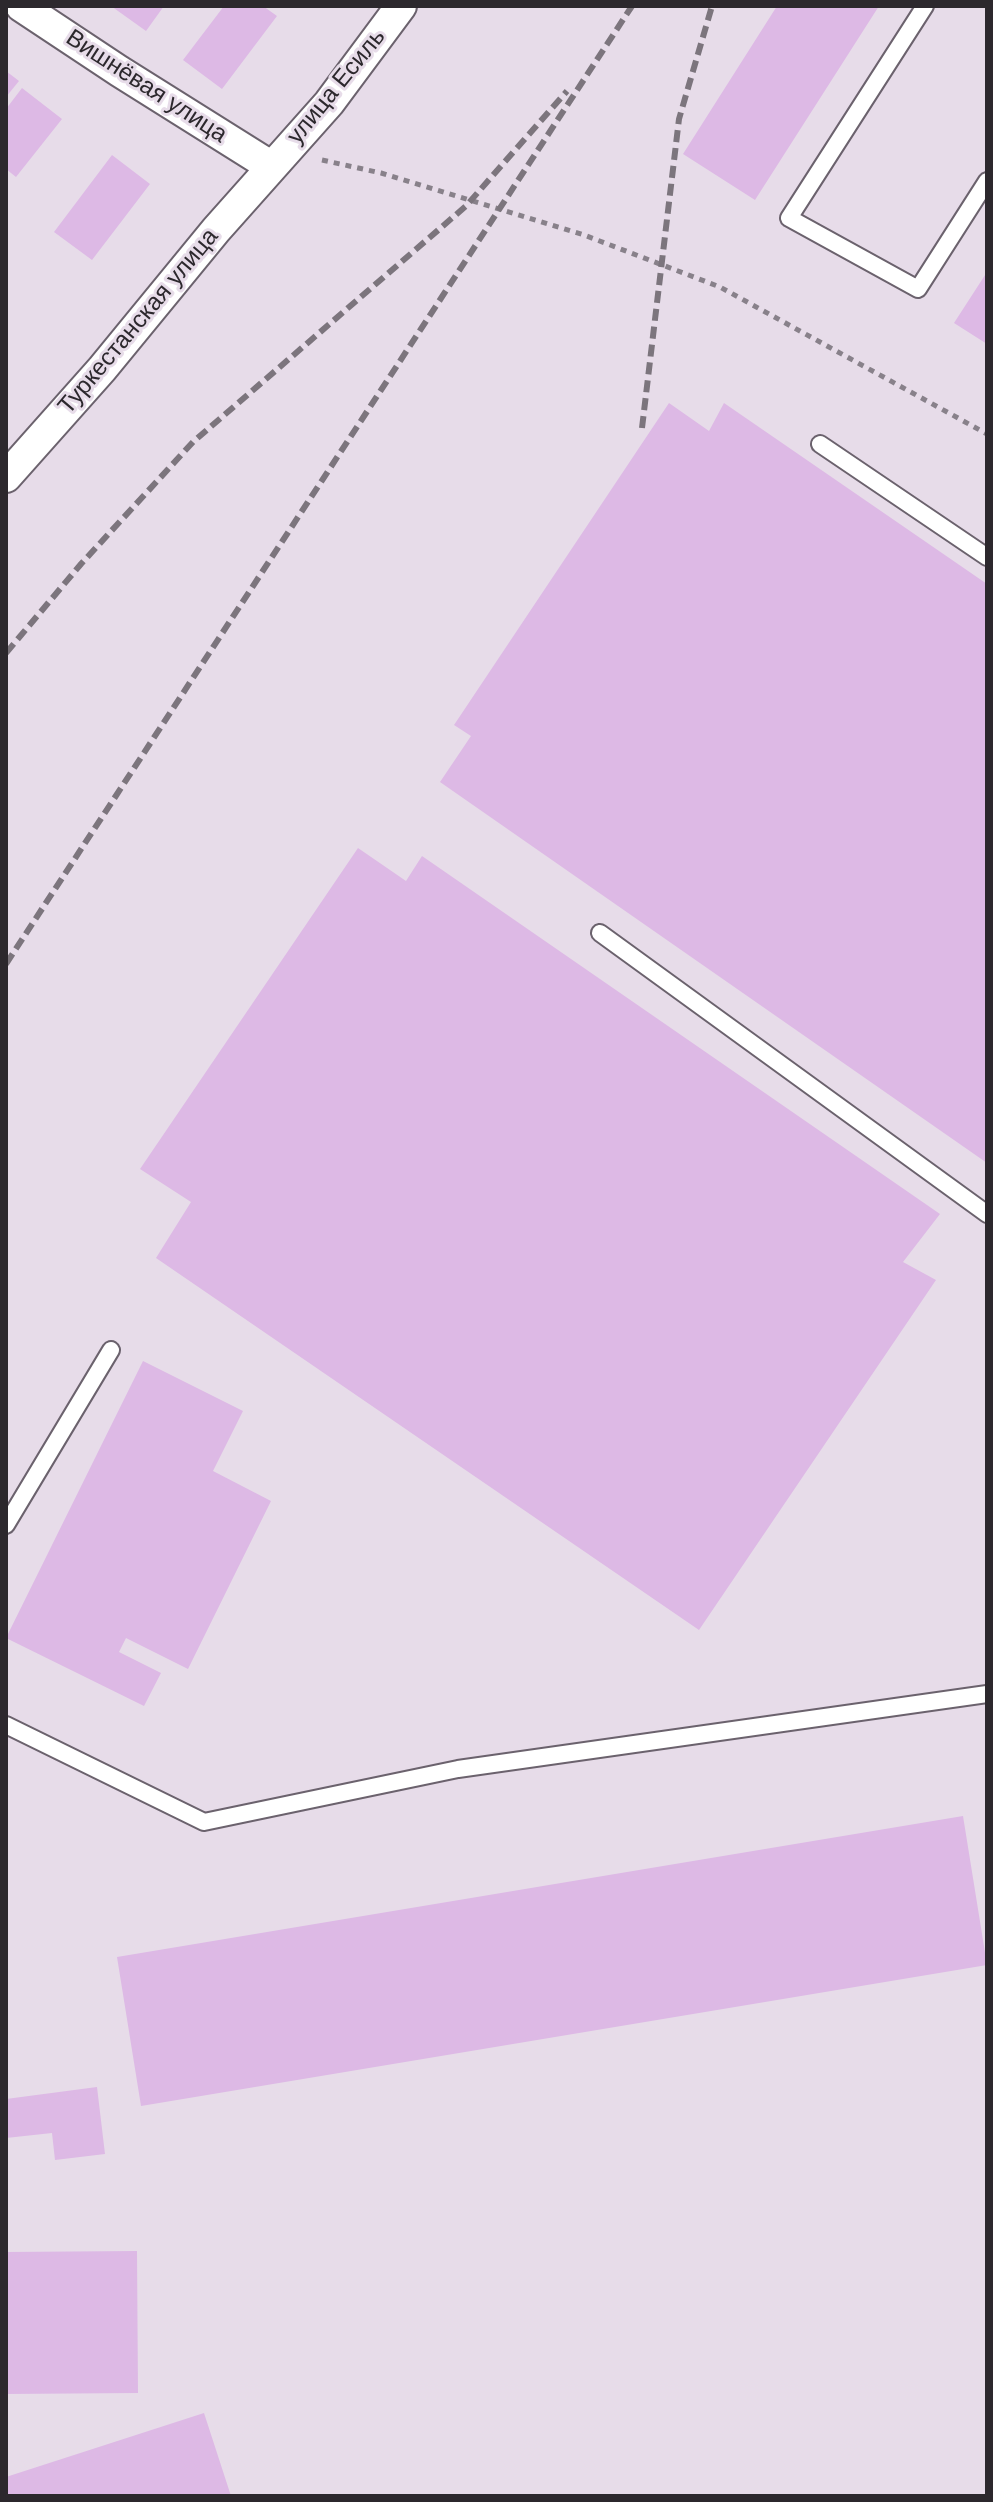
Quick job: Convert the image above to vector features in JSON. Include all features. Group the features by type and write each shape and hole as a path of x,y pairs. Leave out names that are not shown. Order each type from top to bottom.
{"street":[{"name":"Вишнёвая улица","path":"21,6 119,71 279,159"},
{"name":"улица Есиль","path":"279,159 329,103 401,6"},
{"name":"Туркестанская улица","path":"6,477 102,369 216,230 279,159"}],"lane":[{"path":"925,6 789,218 918,289 987,181"},
{"path":"820,444 987,557"},
{"path":"600,933 987,1214"},
{"path":"6,1525 111,1350"},
{"path":"6,1725 204,1822 458,1769 987,1694"}],"path":[{"path":"279,159 381,173 584,235 720,287 987,434"}],"building":[{"path":"111,6 164,6 146,31"},
{"path":"224,6 263,6 277,16 222,89 183,60"},
{"path":"777,6 879,6 755,200 683,154"},
{"path":"6,71 19,81 6,97"},
{"path":"22,88 62,119 16,177 6,169 6,109"},
{"path":"112,155 150,184 92,260 54,232"},
{"path":"987,272 987,344 954,323"},
{"path":"669,403 709,431 724,403 987,584 987,1163 440,782 471,736 454,725"},
{"path":"358,848 406,881 422,856 940,1214 903,1262 936,1280 699,1630 156,1258 191,1202 140,1169"},
{"path":"143,1361 243,1411 213,1471 271,1501 188,1669 126,1638 119,1652 161,1673 144,1706 6,1638"},
{"path":"963,1816 987,1965 141,2106 117,1957"},
{"path":"97,2087 105,2154 55,2160 52,2133 6,2138 6,2099"},
{"path":"137,2251 138,2393 6,2394 6,2252"},
{"path":"204,2413 231,2496 6,2496 6,2477"}],"railway":[{"path":"6,964 632,6"},
{"path":"642,428 679,119 712,6"},
{"path":"6,653 81,564 193,442 466,206 567,91"}]}
